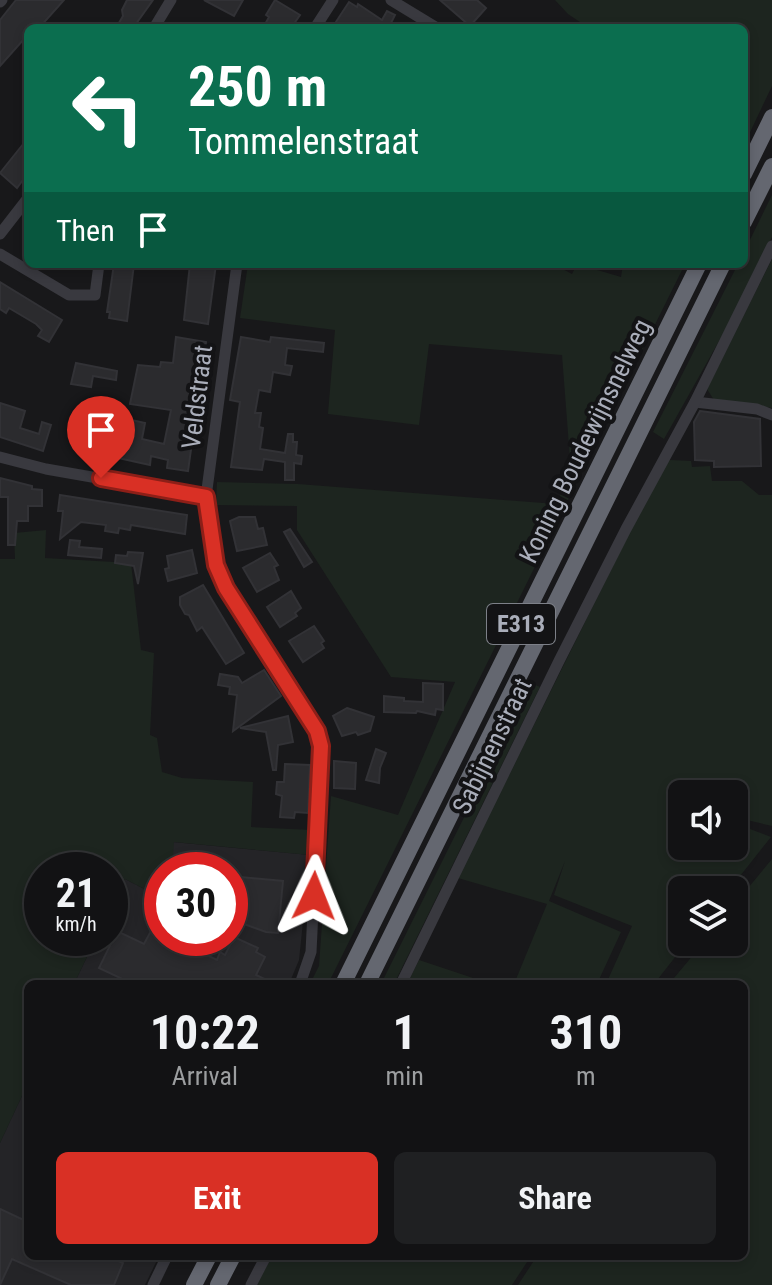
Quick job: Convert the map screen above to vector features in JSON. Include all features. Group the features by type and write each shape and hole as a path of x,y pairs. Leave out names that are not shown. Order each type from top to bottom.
{"highway":[{"path":"748,166 772,117"},
{"path":"748,214 772,166"},
{"name":"Koning Boudewijnsnelweg","path":"345,980 697,268"},
{"name":"Koning Boudewijnsnelweg","path":"369,980 721,268"},
{"path":"194,1285 207,1260"},
{"path":"218,1285 231,1260"}],"street":[{"path":"156,24 171,0"},
{"path":"318,24 333,0"},
{"path":"391,0 430,24"},
{"path":"0,234 4,220 24,202"},
{"name":"Sabijnenstraat","path":"403,980 579,621 695,402 772,246"},
{"path":"0,254 69,295 95,295 98,268"},
{"name":"Veldstraat","path":"236,268 206,497 221,577 310,715 321,746 311,952 301,980"},
{"path":"695,402 757,409 772,415"},
{"path":"0,457 46,469 206,497"},
{"path":"153,1285 165,1260"},
{"path":"251,1285 264,1260"}],"shaded area":[{"path":"555,0 772,0 772,86 748,137 748,24 583,24"},
{"path":"772,195 772,237 724,332 664,439 653,432 736,268 748,268 748,244"},
{"path":"772,259 772,408 714,400 707,389"},
{"path":"247,268 561,268 572,274 575,268 591,268 621,277 622,268 683,268 330,980 312,980 319,966 331,796 398,815 455,682 391,677 297,530 297,506 216,505 217,482 298,484 556,504 571,472 562,355 429,344 419,425 328,414 335,330 240,318"},
{"path":"666,461 691,461 692,467 710,466 712,481 742,481 759,495 772,495 772,826 748,820 748,780 668,780 668,860 748,860 748,828 771,837 740,876 668,876 668,956 676,956 657,980 608,980 632,926 554,895 565,861 549,901 621,932 599,980 516,980 547,904 458,878"},
{"path":"46,530 45,558 131,563 141,650 154,653 150,735 157,738 162,772 182,778 253,782 251,827 311,830 310,855 174,842 173,852 144,852 144,889 128,881 128,852 24,852 24,956 87,956 76,980 24,980 24,1092 0,1143 0,559 15,559 14,533"},
{"path":"531,683 540,687 396,980 383,980"},
{"path":"173,842 310,855 299,960 291,980 76,980 87,956 128,956 128,881 144,889 144,956 248,956 248,852 173,852"},
{"path":"772,859 772,1285 518,1285 534,1260 748,1260 748,980 672,980 692,956 748,956 748,888"},
{"path":"419,960 479,980 409,980"},
{"path":"24,1092 24,1260 157,1260 145,1285 0,1285 0,1143"},
{"path":"269,1260 528,1260 512,1285 257,1285"}],"building":[{"path":"16,0 64,0 43,24 24,24 24,39 0,66 0,20"},
{"path":"127,0 153,0 136,24 118,24 123,16 122,10"},
{"path":"204,0 243,0 234,16"},
{"path":"275,0 300,15 294,24 265,24 269,17 266,15"},
{"path":"440,0 477,0 486,8 472,24 468,24"},
{"path":"349,2 357,7 358,4 382,20 387,11 395,15 390,24 335,24"},
{"path":"24,143 24,178 17,188 0,173"},
{"path":"113,268 134,268 127,321 109,318 110,312 107,312"},
{"path":"190,268 215,268 208,324 184,320"},
{"path":"0,282 62,320 49,342 38,336 42,330 36,324 9,308 6,313 0,309"},
{"path":"176,337 206,342 188,471 167,468 168,460 151,456 150,465 109,456 113,437 123,439 127,419 145,423 142,439 164,444 171,410 130,404 138,365 160,367 161,362 173,363"},
{"path":"241,337 270,342 271,337 324,343 323,352 287,348 285,365 292,366 290,375 273,372 270,392 259,390 255,413 261,413 259,427 263,428 260,449 285,453 288,434 293,434 293,442 297,442 296,455 302,456 301,464 294,463 294,480 285,480 285,462 264,459 262,470 231,467 240,402 230,400"},
{"path":"76,363 117,371 116,380 93,376 91,387 71,384"},
{"path":"0,403 25,411 20,428 39,434 42,422 51,425 43,451 0,437"},
{"path":"700,411 760,419 761,466 714,467 714,461 695,460 694,422"},
{"path":"0,478 42,490 42,506 28,506 28,521 17,521 15,545 8,545 8,497 0,497"},
{"path":"60,495 187,515 185,534 131,525 130,530 119,528 118,533 105,531 106,525 81,522 60,539 63,511 58,511"},
{"path":"239,517 255,517 258,529 263,528 267,545 237,551 230,521"},
{"path":"290,529 312,562 304,567 284,532"},
{"path":"70,540 80,541 79,547 102,549 101,558 68,555"},
{"path":"192,550 197,573 168,581 165,569 169,568 167,556"},
{"path":"128,552 143,553 138,584 134,566 115,563 116,555 127,556"},
{"path":"270,553 278,565 274,567 279,580 257,592 243,568"},
{"path":"203,585 244,653 226,664 202,627 197,631 180,605 180,597"},
{"path":"291,591 301,608 295,613 297,616 280,627 267,607"},
{"path":"314,626 324,641 321,643 324,648 303,662 289,641"},
{"path":"264,670 281,696 233,731 237,695 229,694 230,687 218,685 220,674 238,677 242,683"},
{"path":"423,683 443,684 443,710 436,709 435,715 417,711 384,712 384,696 423,702"},
{"path":"347,708 374,717 370,731 342,736 333,716"},
{"path":"288,716 293,742 278,745 276,770 273,770 266,732 240,728"},
{"path":"376,749 386,753 380,768 379,783 366,780"},
{"path":"334,761 356,763 355,789 334,788"},
{"path":"285,764 310,765 308,813 295,812 294,818 280,817 282,796 276,794 277,782 284,782"},
{"path":"248,878 283,881 278,933 248,926"},
{"path":"128,936 144,944 144,956 209,956 217,960 218,956 248,956 248,943 258,948 256,952 265,957 256,975 267,980 124,980 99,968 105,956 128,956"},
{"path":"0,1209 24,1220 24,1260 116,1260 123,1263 114,1285 71,1285 12,1259 0,1285"}],"route":[{"path":"101,478 206,497 216,565 226,588 310,715 317,731 321,746 314,896"}]}
